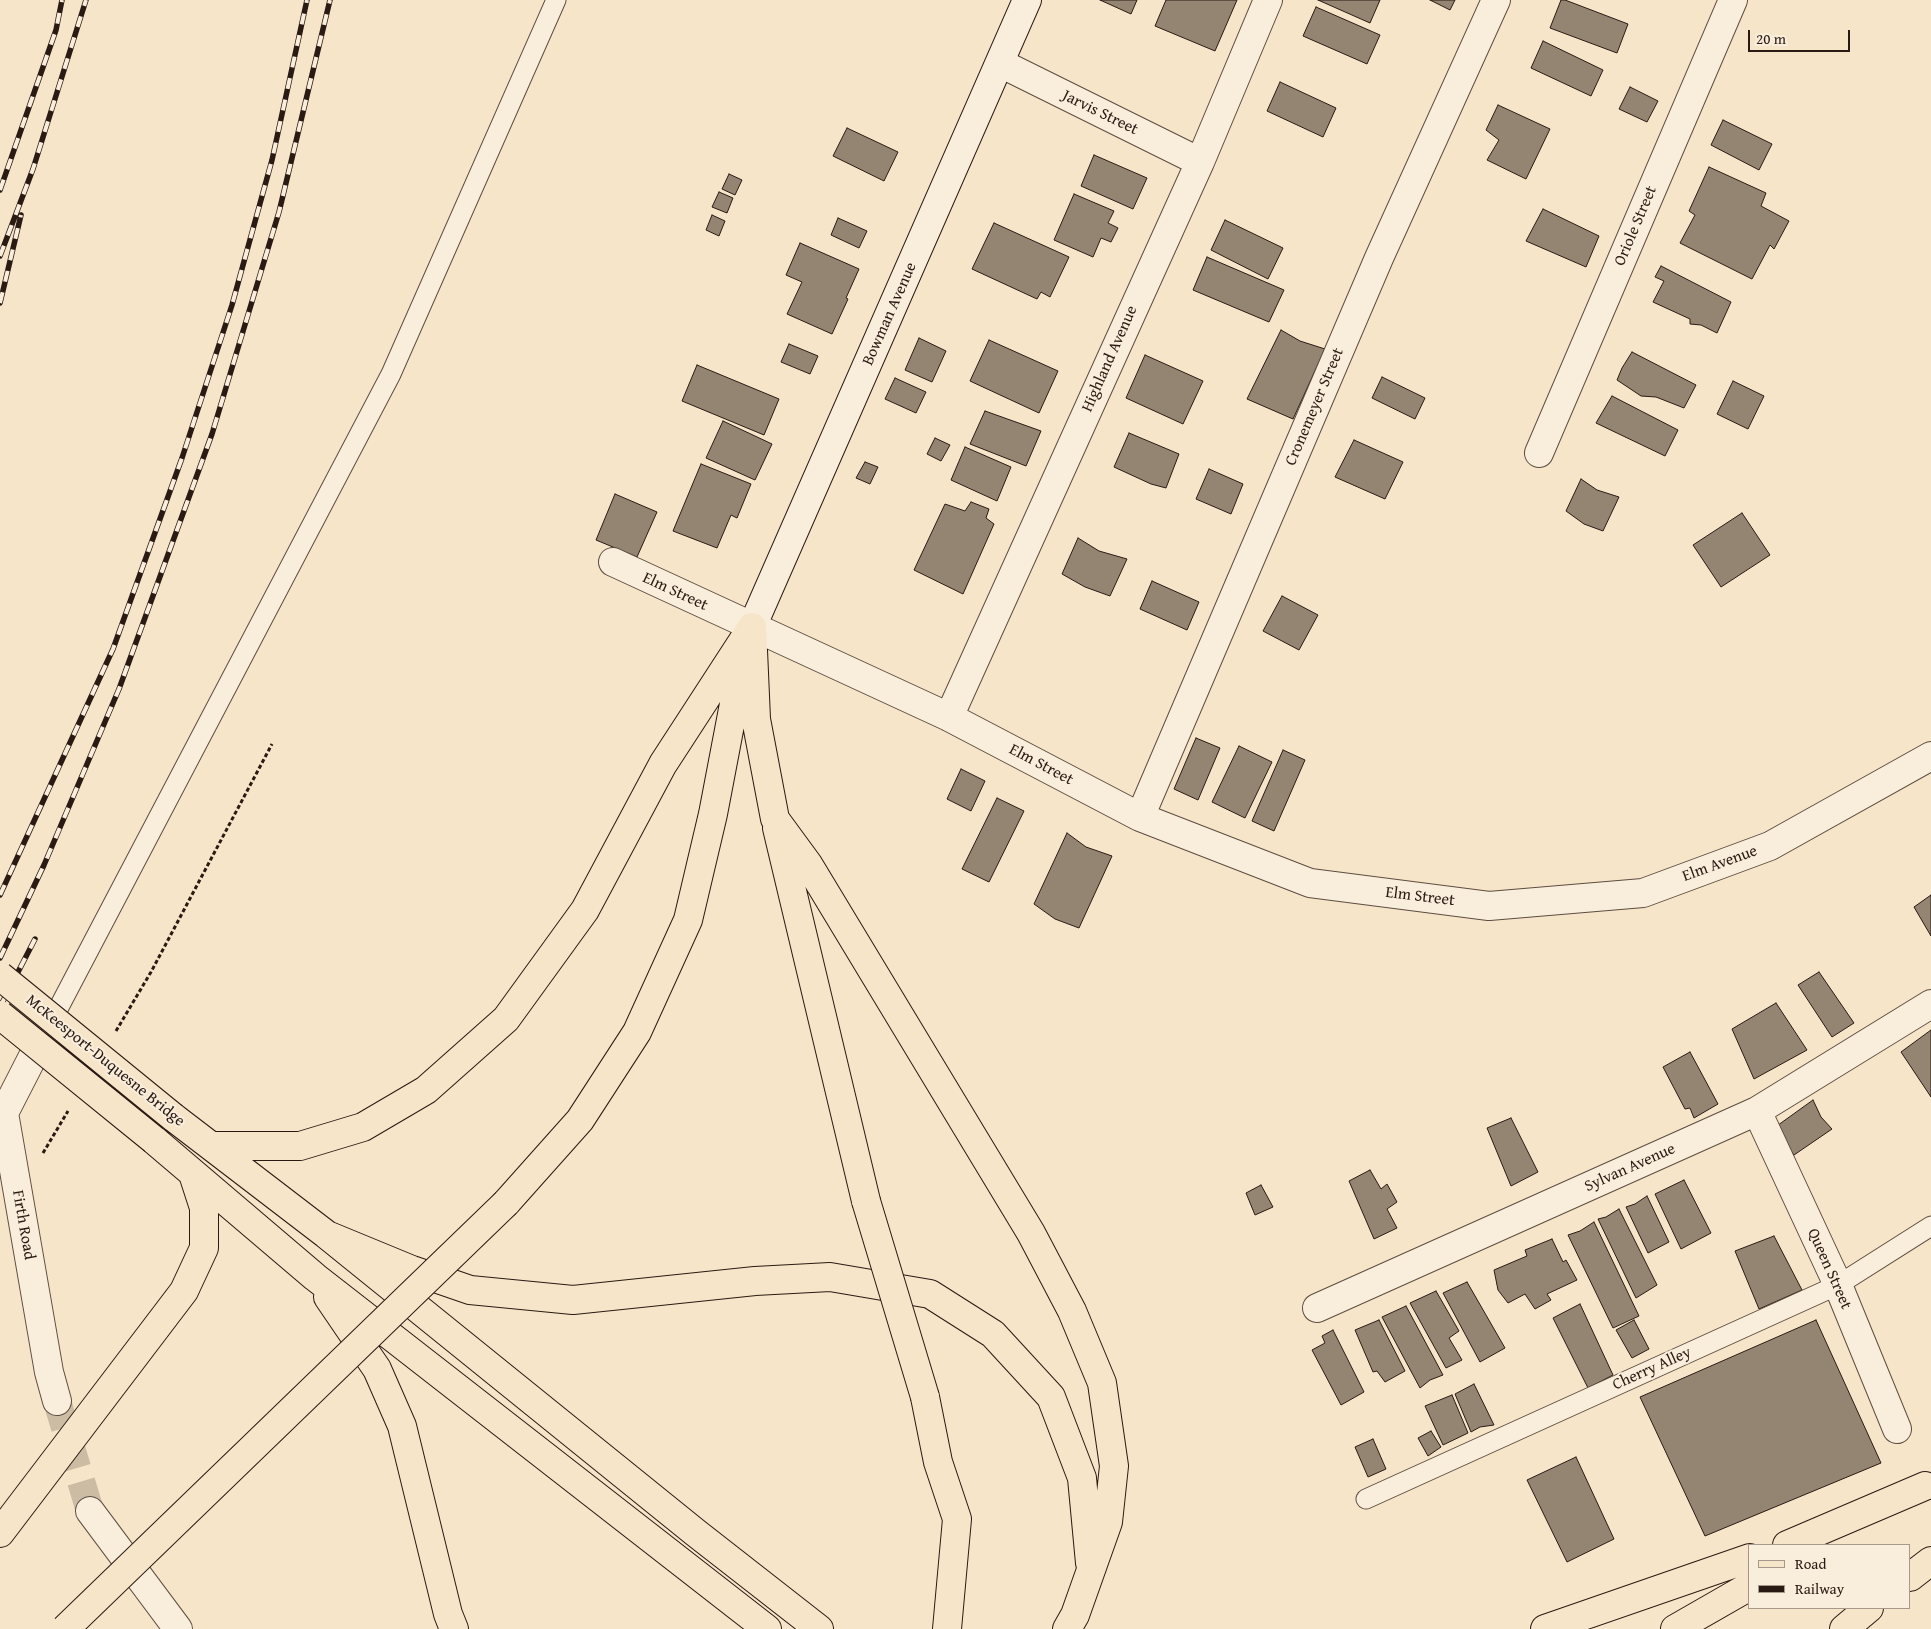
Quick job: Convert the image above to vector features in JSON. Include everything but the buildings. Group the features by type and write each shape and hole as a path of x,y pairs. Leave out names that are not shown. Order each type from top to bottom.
{"main road":[{"path":"752,627 756,719 775,819 866,1201 925,1397 938,1462 957,1519 948,1627"},
{"path":"211,1146 300,1146 363,1127 426,1090 506,1019 585,910 663,764 752,627"},
{"path":"65,1629 506,1203 580,1120 637,1032 688,920 713,814 737,688 752,627"},
{"path":"775,819 808,864 1021,1216 1072,1311 1102,1383 1114,1466 1108,1522 1075,1615 1067,1629"},
{"name":"McKeesport-Duquesne Bridge","path":"0,976 173,1117 327,1235"},
{"name":"McKeesport-Duquesne Bridge","path":"0,1015 154,1140 315,1277"},
{"path":"0,1533 184,1291 204,1248 204,1208 193,1174"},
{"path":"327,1235 412,1270 470,1290 572,1300 755,1281 830,1277 930,1294 993,1334 1051,1397 1082,1478 1091,1568"},
{"path":"327,1235 696,1533 819,1629"},
{"path":"315,1277 377,1369 402,1426 448,1614 454,1629"},
{"path":"315,1277 767,1629"},
{"path":"1789,1544 1928,1484"},
{"path":"1824,1544 1928,1484"},
{"path":"1545,1629 1748,1559"},
{"path":"1911,1576 1931,1561"},
{"path":"1675,1629 1748,1587"},
{"path":"1844,1629 1868,1609"}],"street":[{"name":"Bowman Avenue","path":"752,627 1027,0"},
{"name":"Highland Avenue","path":"949,717 1200,162 1268,0"},
{"name":"Cronemeyer Street","path":"1140,817 1379,258 1496,0"},
{"name":"Oriole Street","path":"1539,453 1732,0"},
{"name":"Jarvis Street","path":"1000,63 1200,162"},
{"name":"Elm Street","path":"613,562 949,717 1140,817 1310,883 1489,906"},
{"name":"Elm Avenue","path":"1489,906 1643,893 1770,846 1931,756"},
{"name":"Sylvan Avenue","path":"1317,1308 1756,1111 1931,1004"},
{"name":"Firth Road","path":"47,1029 4,1113 49,1372 57,1401"},
{"name":"Queen Street","path":"1756,1111 1838,1285 1897,1429"},
{"path":"90,1511 178,1629"}],"lane":[{"path":"47,1029 391,374 556,0"},
{"name":"Cherry Alley","path":"1366,1499 1838,1285 1931,1226"}],"path":[{"path":"115,1032 151,972 272,744"},
{"path":"18,1196 69,1110"}],"tunnel":[{"path":"57,1401 90,1511"}],"railway":[{"path":"0,190 56,30 62,0"},
{"path":"0,256 33,169 86,0"},
{"path":"0,895 113,649 182,458 232,305 272,160 307,0"},
{"path":"0,958 44,865 119,689 212,434 279,212 330,0"},
{"path":"0,303 21,215"},
{"path":"0,1007 35,939"}]}
